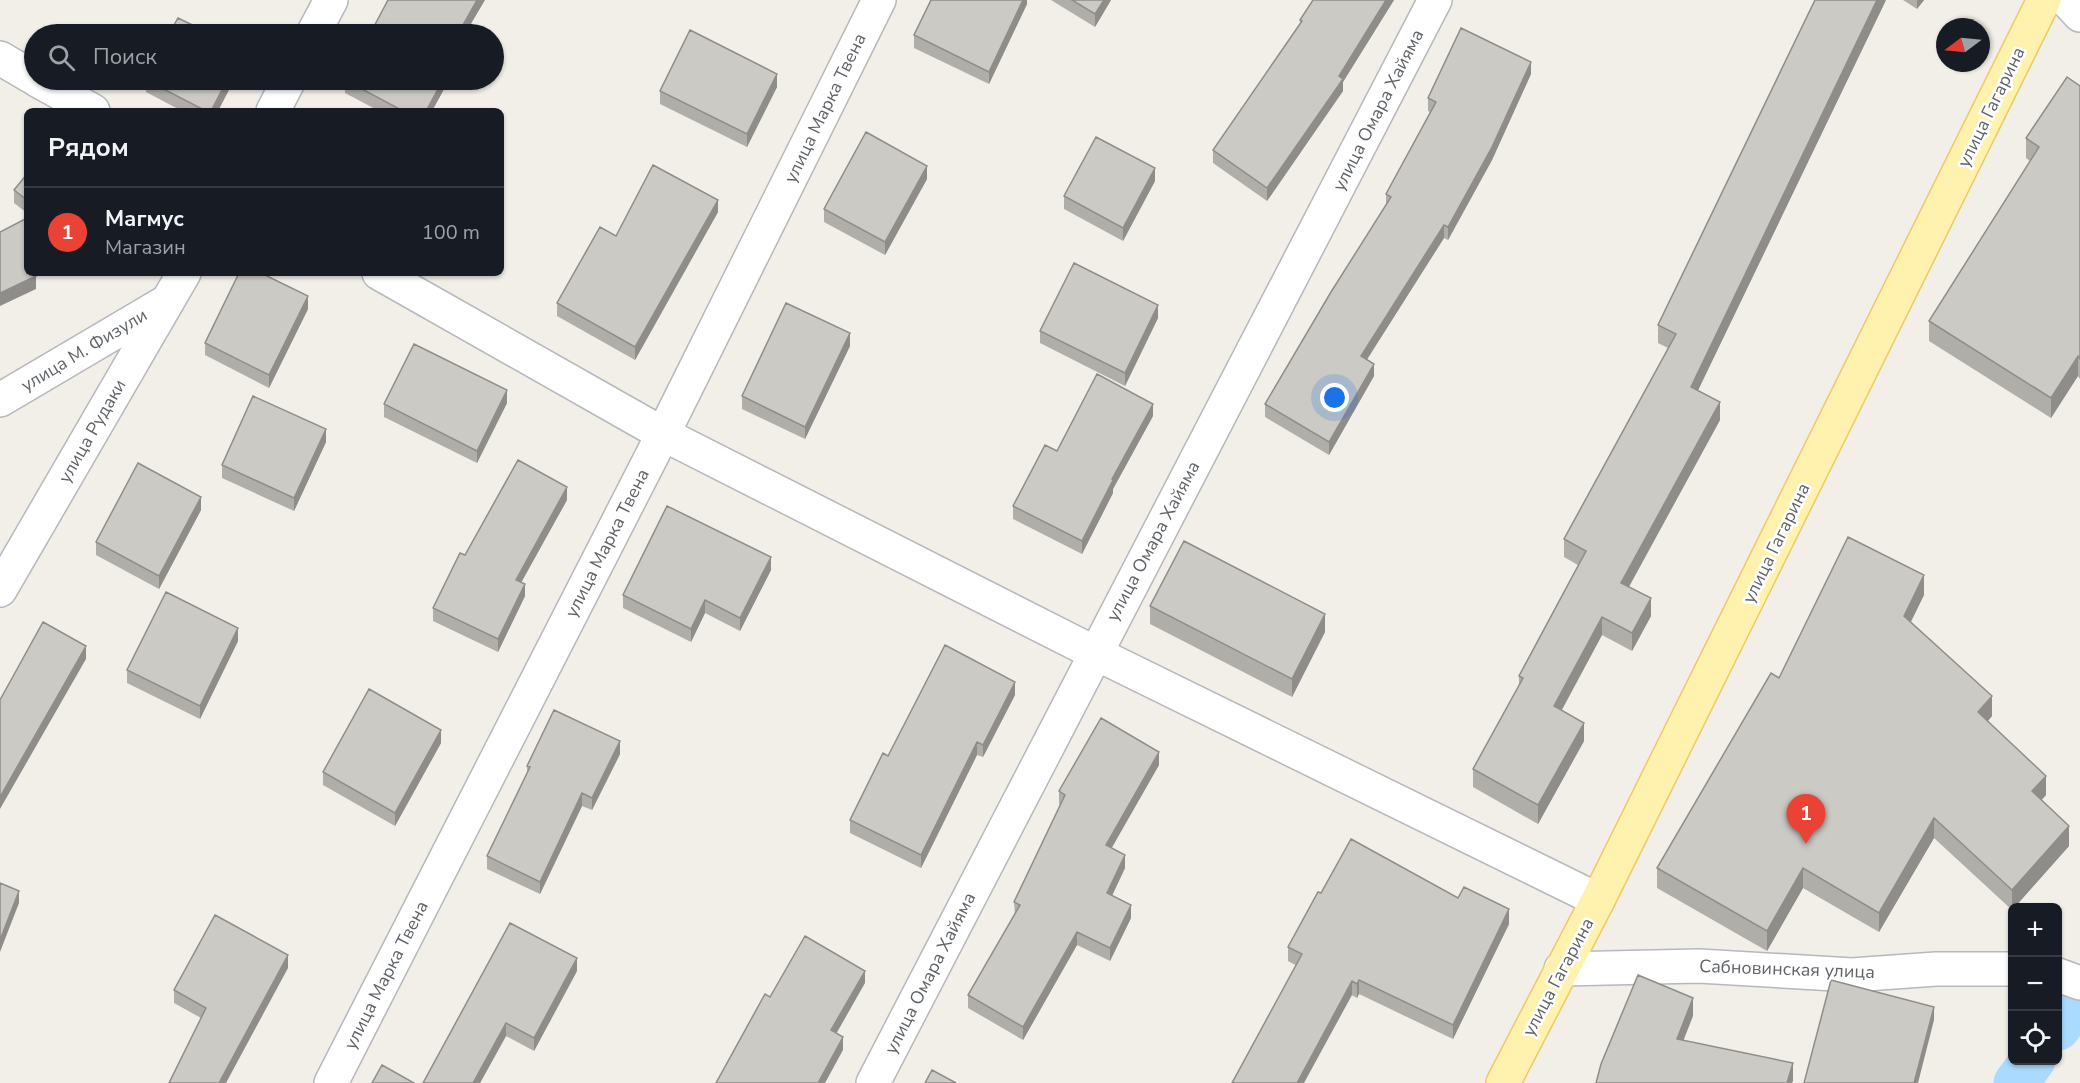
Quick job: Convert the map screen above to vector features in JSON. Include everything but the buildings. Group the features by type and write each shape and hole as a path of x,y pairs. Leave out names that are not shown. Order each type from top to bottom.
{"main road":[{"name":"улица Гагарина","path":"1503,1083 1598,900 2044,0"}],"street":[{"path":"318,24 331,0"},
{"name":"улица Марка Твена","path":"331,1083 663,434 879,0"},
{"name":"улица Омара Хайяма","path":"873,1083 1435,0"},
{"path":"2066,0 2080,15"},
{"path":"0,58 24,72"},
{"path":"56,90 88,108"},
{"path":"275,108 284,90"},
{"name":"улица Рудаки","path":"0,590 182,276"},
{"path":"384,276 663,434 1095,653 1598,900"},
{"name":"улица М. Физули","path":"0,400 167,301"},
{"name":"Сабновинская улица","path":"1561,969 1700,966 1851,975 1936,969 2008,969"},
{"path":"2062,976 2080,983"}],"waterway":[{"path":"2062,1023 2080,998"},
{"path":"2016,1083 2029,1065"}],"place":[{"name":"Магмус","path":"1806,844"}]}
